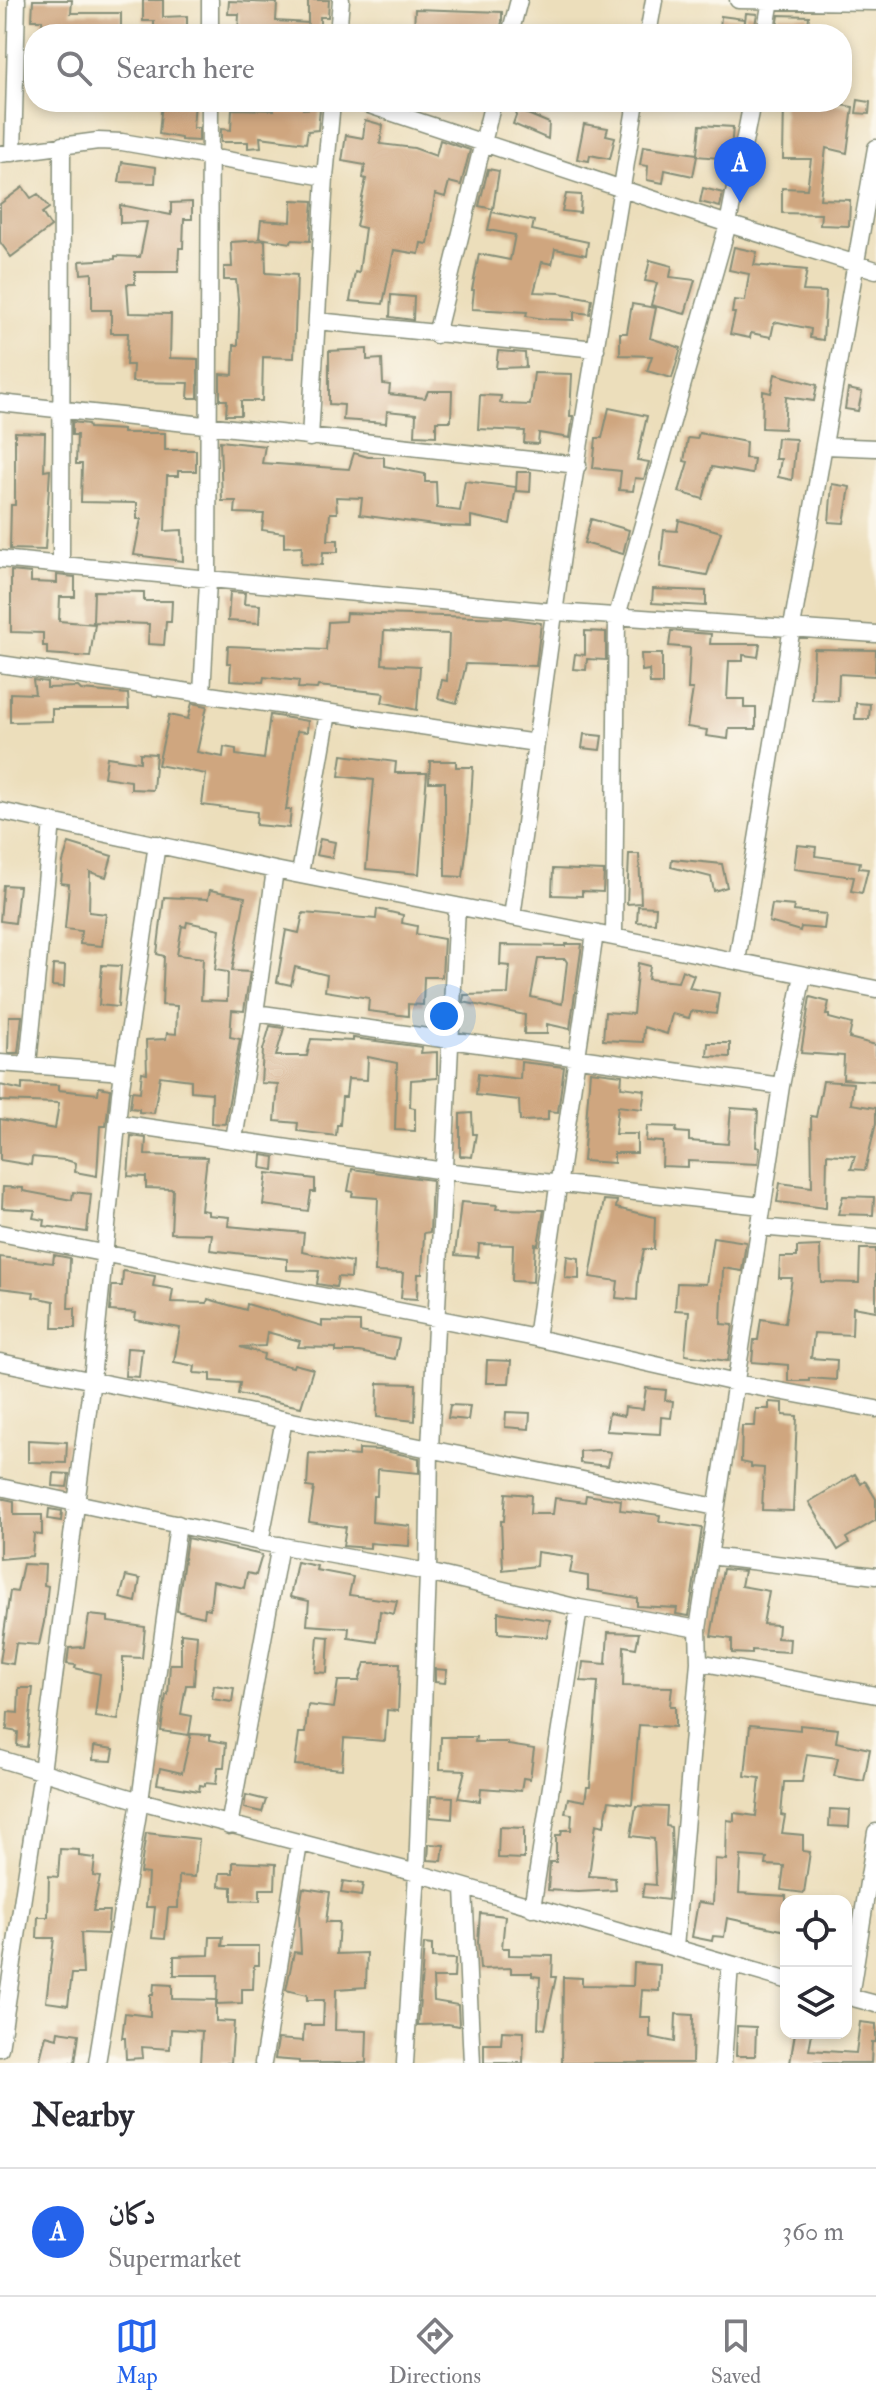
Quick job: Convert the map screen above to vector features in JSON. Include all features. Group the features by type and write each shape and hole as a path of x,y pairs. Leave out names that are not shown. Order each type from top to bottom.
{"street":[{"path":"17,0 7,154 98,141 122,142 325,177"},
{"path":"210,0 210,24"},
{"path":"339,24 341,0"},
{"path":"513,24 519,0"},
{"path":"650,24 654,0"},
{"path":"738,0 876,2"},
{"path":"767,24 771,0"},
{"path":"202,694 208,581 210,112"},
{"path":"310,438 331,112"},
{"path":"389,112 876,270"},
{"path":"436,335 491,112"},
{"path":"512,917 566,527 634,112"},
{"path":"614,937 617,616 728,224 750,112"},
{"path":"61,565 62,145"},
{"path":"737,961 876,148"},
{"path":"317,321 596,349"},
{"path":"0,403 578,465"},
{"path":"825,446 876,448"},
{"path":"0,559 556,612 876,634"},
{"path":"0,664 536,743"},
{"path":"300,874 328,713"},
{"path":"0,811 275,870 876,989"},
{"path":"28,1064 52,822"},
{"path":"0,2048 42,1772 92,1379 123,1072 157,844"},
{"path":"234,1139 275,870"},
{"path":"405,2063 417,1873 430,1448 457,906"},
{"path":"536,1338 595,933"},
{"path":"675,1948 699,1662 698,1629 781,1086 803,975"},
{"path":"255,1013 781,1086"},
{"path":"0,1063 123,1072"},
{"path":"118,1123 444,1171 762,1206"},
{"path":"759,1227 876,1237"},
{"path":"0,1233 437,1318 736,1383 876,1409"},
{"path":"0,1362 716,1507"},
{"path":"260,1542 284,1420"},
{"path":"0,1487 260,1542 428,1572 579,1608 698,1629"},
{"path":"97,2063 140,1801 178,1524"},
{"path":"229,1826 280,1545"},
{"path":"709,1556 876,1576"},
{"path":"532,1908 579,1608"},
{"path":"699,1662 876,1695"},
{"path":"0,1759 229,1826 417,1873 780,1978"},
{"path":"852,1973 876,1832"},
{"path":"263,2063 299,1844"},
{"path":"464,1888 472,2063"},
{"path":"723,2063 730,1965"},
{"path":"852,1997 876,2004"}],"building":[{"path":"33,0 72,0 71,13 121,13 121,24 42,24 42,20 32,20"},
{"path":"143,0 163,0 163,17 187,16 187,24 143,21"},
{"path":"308,0 329,0 328,17 320,17 320,24 238,24 239,14 228,14 229,1 277,3 276,21 308,23"},
{"path":"415,9 502,12 502,24 414,24"},
{"path":"746,13 757,14 755,24 745,24"},
{"path":"779,15 809,16 808,24 778,24"},
{"path":"721,16 744,19 744,24 720,24"},
{"path":"858,100 870,102 869,114 856,113"},
{"path":"853,107 847,153 826,148 820,199 850,200 849,226 820,225 821,214 782,213 782,188 807,189 811,159 783,159 784,112 852,112"},
{"path":"161,112 194,112 193,128 199,128 199,141 159,134"},
{"path":"232,112 320,112 318,130 308,131 306,143 260,137 261,147 248,148 248,142 221,142 221,129 231,130"},
{"path":"517,112 549,123 548,139 513,124"},
{"path":"365,120 383,125 380,144 414,148 436,156 440,140 470,150 461,185 449,182 445,197 435,194 428,244 421,243 419,254 394,250 383,304 350,301 355,272 359,273 365,228 356,226 366,179 363,178 365,165 342,161 346,135 363,138"},
{"path":"584,124 608,128 606,135 615,137 610,159 590,155 589,161 577,159"},
{"path":"700,125 733,127 730,159 697,156 693,176 665,170 663,183 647,180 648,166 640,165 643,146 697,154"},
{"path":"122,162 156,167 155,183 119,182"},
{"path":"488,169 499,171 493,209 479,206"},
{"path":"23,187 31,198 38,194 49,208 42,213 51,227 11,257 0,242 0,204"},
{"path":"703,188 723,193 720,207 700,202"},
{"path":"566,194 581,195 580,213 562,211"},
{"path":"292,200 313,201 310,241 292,240 291,243 259,238 261,220 291,222"},
{"path":"192,202 192,219 184,219 178,272 135,272 135,284 127,284 129,313 171,314 170,358 198,359 198,398 188,398 189,383 132,382 133,365 126,365 128,333 111,333 111,310 92,310 92,273 81,274 80,261 115,259 115,256 140,257 147,222 120,223 120,205 171,215 171,203"},
{"path":"492,212 534,221 532,230 588,242 586,255 555,249 552,264 542,262 534,292 592,299 590,314 574,312 574,320 543,319 526,316 527,312 472,309 479,254 510,260 515,235 488,230"},
{"path":"265,240 266,273 297,275 294,358 263,357 262,401 241,401 241,415 226,415 227,400 220,400 220,374 233,375 239,308 236,280 224,280 224,267 232,267 231,242"},
{"path":"734,247 757,252 754,265 807,270 803,291 826,292 823,340 810,338 811,329 778,322 774,323 771,337 751,333 750,338 730,334 735,313 732,313 734,300 745,301 749,274 729,270"},
{"path":"650,260 672,266 670,277 695,280 685,314 651,305 657,283 645,281"},
{"path":"391,295 414,297 413,320 390,317"},
{"path":"632,304 656,308 650,338 681,348 672,378 647,371 652,356 620,355 620,333 627,333"},
{"path":"367,349 367,360 382,359 383,384 390,385 389,394 425,398 428,391 452,391 451,421 436,421 436,436 415,435 416,414 387,411 386,423 343,420 344,405 329,404 329,351"},
{"path":"498,351 525,353 526,367 496,368"},
{"path":"534,373 572,374 570,438 539,433 538,444 524,443 525,431 478,429 480,395 501,396 500,403 504,404 530,405"},
{"path":"775,374 817,385 814,401 786,397 784,429 762,428 763,391 771,393"},
{"path":"848,389 862,392 858,411 845,409"},
{"path":"609,408 647,416 637,460 649,462 644,479 635,478 633,491 619,490 621,471 593,468 596,438 602,438"},
{"path":"72,422 88,424 89,428 123,430 123,433 165,433 165,450 196,450 196,471 178,471 178,476 167,476 165,531 182,530 183,561 134,555 141,519 137,519 137,503 81,502 82,464 76,464 77,435 72,435"},
{"path":"15,432 45,433 44,471 50,470 45,550 10,549 11,505 15,505"},
{"path":"699,433 746,442 745,458 754,459 752,474 712,467 703,499 679,492 688,462 684,461 688,438 697,439"},
{"path":"777,438 796,439 792,480 778,477 781,459 775,459"},
{"path":"220,441 265,446 262,463 349,469 354,453 384,457 384,466 425,474 425,482 436,482 437,508 460,511 465,481 516,487 510,524 471,516 471,527 441,526 360,515 362,498 336,497 337,513 330,513 328,540 338,540 338,552 323,552 322,565 301,564 302,546 284,547 284,533 262,530 264,514 235,513 236,501 222,501"},
{"path":"517,472 531,472 530,492 516,491"},
{"path":"832,484 850,487 844,523 829,522"},
{"path":"591,519 629,530 623,554 584,543"},
{"path":"679,520 721,532 707,575 660,567 664,530 677,531"},
{"path":"11,571 31,573 31,582 57,583 57,575 75,577 75,597 60,597 59,621 95,624 90,657 47,654 47,646 43,646 43,633 11,632"},
{"path":"653,589 706,591 706,606 652,603"},
{"path":"94,591 144,592 144,601 172,601 171,622 166,622 164,645 148,644 149,624 93,622"},
{"path":"230,592 245,593 244,604 260,605 259,623 228,621"},
{"path":"346,613 507,618 541,623 536,666 466,664 457,703 438,698 442,680 447,681 449,634 384,631 382,664 420,666 417,710 382,702 384,693 318,686 317,689 298,688 299,681 264,677 263,682 230,680 228,646 326,650 328,622 345,621"},
{"path":"585,631 606,632 606,660 587,659 586,670 573,669 575,654 585,655"},
{"path":"671,631 711,634 710,644 760,644 758,657 743,655 743,661 729,661 727,699 744,699 744,708 756,708 756,729 729,729 728,739 706,736 707,730 687,727 693,689 688,689 690,648 669,646"},
{"path":"814,649 876,650 875,676 839,674 838,701 812,700"},
{"path":"641,654 662,654 662,684 650,684 649,670 642,671"},
{"path":"33,680 47,682 47,688 78,687 81,690 128,694 129,709 52,709 52,721 10,722 10,693 35,694"},
{"path":"192,703 207,706 197,752 223,757 224,747 236,749 236,755 264,759 270,715 308,721 307,732 297,731 286,810 291,810 289,828 256,825 257,812 202,805 206,774 158,765 169,715 188,719"},
{"path":"856,703 870,704 869,719 855,719"},
{"path":"584,734 602,736 600,750 582,748"},
{"path":"140,753 156,754 153,790 131,789 131,781 104,777 107,757 140,762"},
{"path":"342,755 396,762 395,773 427,773 419,874 366,869 374,780 339,776"},
{"path":"430,761 456,761 456,767 473,767 463,877 445,876 445,782 429,782"},
{"path":"320,839 335,842 332,858 316,855"},
{"path":"69,843 112,856 106,877 90,872 89,912 106,914 102,946 80,944 81,931 65,929 69,884 61,883"},
{"path":"797,845 816,847 815,856 860,862 859,868 868,869 862,893 851,891 854,877 794,869"},
{"path":"629,854 639,854 641,903 627,904"},
{"path":"672,859 722,864 727,887 714,891 711,877 671,867"},
{"path":"553,869 604,871 603,892 582,891 582,896 552,895"},
{"path":"3,885 19,886 15,923 0,921"},
{"path":"210,890 245,897 232,971 250,972 244,1011 232,1010 230,1037 240,1039 225,1124 211,1123 212,1093 191,1091 191,1080 160,1076 154,1113 130,1108 132,1091 140,1092 142,1072 147,1073 146,1040 166,1039 167,1033 176,1034 177,1006 162,1005 164,956 157,954 164,897 208,899","holes":["187,922 220,929 215,970 228,972 227,1001 201,1000 203,958 177,955 182,926 186,927"]},
{"path":"772,904 794,906 793,911 826,914 824,929 801,927 800,931 769,922"},
{"path":"638,906 656,907 655,923 637,922"},
{"path":"377,909 403,915 402,923 417,926 416,934 444,939 442,977 424,977 423,1005 408,1004 408,1016 368,1011 369,998 325,991 327,975 295,967 291,985 277,982 286,930 299,933 303,913 376,919"},
{"path":"582,944 570,1029 547,1024 547,1034 524,1034 525,1015 463,1002 464,995 508,994 510,966 500,965 501,945","holes":["538,959 565,959 562,1004 531,997"]},
{"path":"638,963 650,966 648,979 678,982 682,970 694,975 689,988 719,993 716,1014 691,1011 689,1018 672,1014 667,1034 644,1027 643,1042 603,1040 605,1012 633,1014"},
{"path":"53,965 65,966 64,987 52,986"},
{"path":"102,965 121,966 118,1007 99,1005"},
{"path":"810,997 829,1002 826,1015 829,1018 852,1024 849,1038 876,1045 876,1081 843,1079 844,1056 801,1053"},
{"path":"9,1016 22,1016 18,1053 8,1053"},
{"path":"270,1026 284,1028 276,1056 307,1056 311,1039 353,1041 353,1038 422,1047 421,1053 437,1052 437,1078 411,1080 410,1107 415,1108 415,1131 395,1130 397,1063 368,1057 367,1080 348,1079 336,1136 297,1131 298,1123 275,1121 278,1084 261,1083 263,1050"},
{"path":"708,1043 730,1043 730,1057 707,1056"},
{"path":"521,1062 564,1067 558,1112 548,1111 548,1120 520,1121 519,1100 476,1095 478,1074 520,1079"},
{"path":"590,1071 622,1075 621,1087 645,1090 642,1109 618,1106 615,1134 637,1134 637,1153 614,1153 614,1163 583,1161"},
{"path":"823,1081 853,1083 851,1104 876,1108 876,1123 865,1170 851,1169 855,1156 827,1154 826,1208 777,1202 780,1183 812,1187 811,1116 816,1117"},
{"path":"22,1083 58,1085 58,1090 98,1094 99,1087 110,1089 106,1126 100,1126 97,1176 75,1172 76,1163 66,1160 32,1157 31,1165 0,1160 0,1119 55,1129 59,1103 0,1101 0,1085 22,1090"},
{"path":"731,1108 758,1110 758,1164 688,1161 688,1167 662,1166 663,1142 646,1141 647,1126 677,1127 676,1132 689,1133 689,1141 728,1144"},
{"path":"472,1113 473,1134 476,1134 472,1157 460,1156 460,1114"},
{"path":"131,1136 146,1138 145,1155 207,1157 201,1210 208,1211 208,1215 229,1217 228,1226 304,1233 302,1252 352,1262 351,1278 338,1277 336,1287 317,1284 319,1271 287,1270 287,1259 210,1250 212,1234 171,1233 173,1189 146,1188 146,1177 128,1176"},
{"path":"262,1155 275,1157 274,1170 261,1168"},
{"path":"352,1169 432,1180 430,1232 424,1233 417,1299 401,1298 403,1273 375,1272 378,1198 352,1196 353,1192 348,1191"},
{"path":"267,1173 315,1179 315,1192 311,1192 308,1211 263,1205"},
{"path":"3,1187 23,1188 23,1191 72,1200 73,1192 91,1194 87,1232 44,1226 45,1220 33,1218 35,1210 2,1208"},
{"path":"843,1196 874,1197 873,1215 838,1214"},
{"path":"604,1200 617,1201 616,1208 655,1217 654,1249 644,1249 637,1300 616,1298 618,1281 590,1277"},
{"path":"461,1202 497,1205 496,1209 544,1210 538,1245 535,1244 533,1282 512,1281 513,1245 479,1244 478,1257 455,1255"},
{"path":"713,1237 746,1242 742,1271 723,1268 721,1324 733,1325 728,1361 685,1355 689,1311 675,1310 677,1283 706,1284"},
{"path":"820,1246 821,1282 859,1283 860,1249 876,1249 876,1311 853,1307 852,1335 814,1333 811,1358 837,1360 836,1380 809,1378 809,1381 788,1381 788,1365 752,1362 754,1340 758,1340 761,1319 785,1323 792,1278 779,1278 780,1257 797,1257 797,1247"},
{"path":"54,1255 70,1258 68,1308 75,1308 75,1328 53,1328 54,1301 33,1297 34,1292 0,1288 0,1257 53,1263"},
{"path":"567,1256 579,1258 579,1279 565,1278"},
{"path":"123,1271 155,1276 153,1286 173,1289 171,1302 207,1303 208,1299 246,1310 247,1304 322,1326 322,1321 360,1322 360,1332 399,1339 395,1359 359,1352 336,1352 336,1348 298,1347 300,1341 267,1332 265,1346 240,1347 264,1354 263,1360 313,1369 301,1407 238,1394 240,1383 211,1381 211,1374 194,1373 195,1366 174,1362 180,1328 135,1320 136,1313 110,1311 112,1286 122,1286"},
{"path":"127,1348 142,1349 139,1377 125,1376"},
{"path":"487,1360 511,1361 509,1383 486,1383"},
{"path":"378,1383 416,1384 415,1421 377,1417"},
{"path":"646,1388 666,1390 665,1400 673,1401 671,1418 661,1417 660,1434 606,1431 609,1413 624,1416 625,1407 643,1409"},
{"path":"769,1402 783,1403 783,1415 797,1416 793,1511 762,1510 764,1468 741,1462 742,1426 755,1426 756,1409 769,1409"},
{"path":"450,1405 470,1406 468,1420 448,1418"},
{"path":"506,1412 530,1413 529,1429 505,1427"},
{"path":"28,1440 67,1442 66,1463 28,1462"},
{"path":"359,1449 419,1458 419,1473 378,1469 377,1496 373,1496 372,1522 410,1526 409,1546 370,1543 370,1548 343,1546 346,1527 309,1522 314,1488 307,1487 309,1453 359,1456"},
{"path":"580,1451 611,1452 608,1466 580,1463"},
{"path":"54,1473 69,1474 67,1487 53,1486"},
{"path":"855,1474 861,1484 865,1481 876,1499 876,1520 846,1538 849,1543 838,1550 809,1502"},
{"path":"506,1493 531,1495 530,1514 553,1514 555,1498 585,1502 586,1495 621,1500 620,1510 660,1515 659,1521 702,1528 689,1616 676,1614 677,1608 637,1606 637,1598 588,1590 588,1576 570,1573 573,1557 537,1552 536,1566 503,1570 501,1521 504,1521"},
{"path":"0,1498 14,1501 14,1515 42,1515 42,1535 34,1534 32,1556 0,1559"},
{"path":"49,1509 62,1511 61,1521 48,1519"},
{"path":"187,1538 262,1555 256,1575 247,1573 244,1588 213,1581 210,1609 205,1608 204,1617 177,1611"},
{"path":"297,1562 317,1566 316,1570 353,1577 349,1595 397,1601 394,1614 380,1611 377,1642 348,1638 349,1628 307,1625 309,1601 290,1597"},
{"path":"23,1564 45,1565 44,1585 48,1586 39,1645 16,1643 13,1664 0,1662 10,1591 17,1592"},
{"path":"723,1569 744,1571 741,1586 769,1591 763,1624 778,1625 777,1638 790,1639 789,1652 752,1650 752,1654 732,1653 732,1639 711,1636"},
{"path":"126,1576 140,1579 136,1602 120,1598"},
{"path":"498,1612 550,1620 547,1637 498,1633"},
{"path":"89,1615 108,1617 108,1622 145,1627 142,1658 123,1657 123,1691 118,1720 95,1717 100,1674 67,1664 69,1648 84,1647"},
{"path":"608,1632 639,1633 636,1648 624,1646 623,1686 672,1687 670,1706 675,1706 675,1727 639,1725 632,1804 609,1801 604,1826 596,1824 589,1876 615,1878 616,1890 548,1890 550,1862 556,1862 556,1835 561,1835 562,1830 571,1830 572,1814 565,1813 568,1798 585,1801 587,1787 590,1787 598,1682 581,1681 583,1662 606,1664"},
{"path":"181,1633 197,1635 194,1685 186,1685 181,1714 192,1716 189,1735 161,1731 170,1664 181,1664"},
{"path":"318,1636 329,1637 327,1673 315,1672"},
{"path":"365,1663 400,1663 398,1711 387,1710 385,1741 344,1738 342,1769 295,1765 299,1733 305,1733 308,1705 334,1708 338,1681 359,1681"},
{"path":"435,1669 447,1670 445,1683 435,1682"},
{"path":"214,1685 234,1688 232,1702 212,1699"},
{"path":"19,1688 33,1688 27,1747 17,1746 18,1732 7,1730 8,1712 18,1713"},
{"path":"750,1725 800,1730 800,1725 838,1729 836,1742 870,1749 864,1781 834,1776 838,1758 807,1754 802,1782 784,1782 782,1833 803,1835 803,1851 810,1852 804,1893 781,1890 784,1866 766,1865 767,1858 741,1856 739,1893 780,1896 780,1930 727,1918 724,1937 713,1936 712,1941 692,1937 698,1902 713,1904 715,1859 726,1860 727,1820 734,1821 734,1813 756,1816 760,1778 745,1776"},
{"path":"191,1734 210,1735 210,1740 226,1743 224,1767 218,1767 216,1784 200,1785 199,1791 157,1784 160,1768 182,1773"},
{"path":"441,1737 476,1737 475,1742 508,1742 508,1745 534,1749 530,1779 523,1778 521,1791 481,1788 480,1801 458,1798 465,1770 440,1769"},
{"path":"94,1746 114,1749 112,1761 93,1760"},
{"path":"246,1795 266,1800 262,1812 244,1808"},
{"path":"431,1796 453,1797 452,1819 430,1817"},
{"path":"636,1806 667,1807 666,1826 671,1827 672,1855 668,1900 642,1897 644,1884 656,1885 654,1839 631,1836"},
{"path":"830,1809 850,1810 849,1827 829,1826"},
{"path":"499,1827 524,1828 524,1859 498,1858"},
{"path":"146,1833 199,1839 195,1877 179,1876 178,1908 168,1908 165,1939 152,1938 155,1907 146,1907 148,1874 140,1873"},
{"path":"429,1844 444,1845 442,1861 428,1860"},
{"path":"60,1849 79,1850 79,1856 95,1858 93,1876 100,1877 93,1911 109,1911 107,1934 81,1933 83,1974 72,1974 68,2005 46,2002 54,1938 37,1938 38,1917 48,1917 49,1876 58,1877"},
{"path":"233,1862 276,1864 275,1889 260,1889 260,1901 232,1900 232,1887 219,1886 220,1873 233,1873"},
{"path":"343,1881 363,1884 361,1896 341,1893"},
{"path":"303,1888 330,1892 326,1922 339,1922 337,1954 367,1953 366,1987 336,1989 335,2030 367,2031 366,2063 299,2063 275,2059 278,2039 303,2041 304,2025 323,2025 324,2000 307,2000 307,1995 286,1990 294,1952 301,1953 299,1913"},
{"path":"480,1913 505,1916 502,1948 509,1948 509,1955 553,1956 552,1977 556,1977 545,2029 538,2028 540,1977 532,1976 532,1973 511,1973 511,1968 480,1969"},
{"path":"210,1937 223,1937 222,1946 259,1946 259,1965 254,1965 253,1989 242,1989 242,2003 217,2004 218,1975 174,1975 174,1956 209,1955"},
{"path":"424,1944 432,1945 432,1958 455,1959 454,1978 433,1978 434,2001 458,2005 459,2026 418,2025"},
{"path":"634,1963 660,1965 659,1991 642,1990 640,2017 650,2017 650,2037 675,2042 676,2014 693,2015 692,2063 562,2063 563,1977 582,1978 582,1985 633,1986"},
{"path":"154,1984 172,1985 172,1999 216,2000 216,2021 234,2022 231,2063 200,2063 202,2031 171,2029 170,2049 142,2047 143,2058 126,2059 125,2038 122,2038 125,2013 150,2016 150,1995 153,1995"},
{"path":"860,2022 876,2024 871,2063 790,2063 794,2039 811,2039 809,2050 856,2053"},
{"path":"737,2026 756,2027 755,2056 736,2056"},
{"path":"58,2031 79,2034 75,2063 39,2063 46,2035 57,2038"},
{"path":"502,2031 524,2032 523,2063 484,2063 484,2044 501,2044"}],"place":[{"name":"دكان","path":"740,203"}]}
